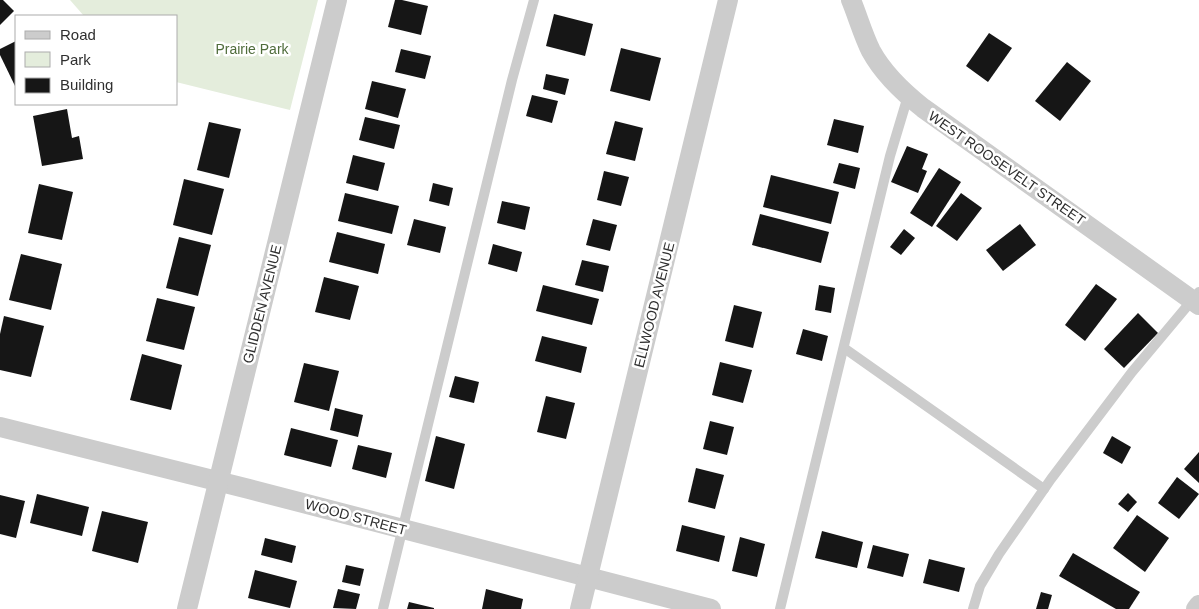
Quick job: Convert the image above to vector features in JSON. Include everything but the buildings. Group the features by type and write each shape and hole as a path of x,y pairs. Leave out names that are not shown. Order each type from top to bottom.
{"street":[{"name":"GLIDDEN AVENUE","path":"187,609 337,0"},
{"name":"ELLWOOD AVENUE","path":"580,609 728,0"},
{"name":"WEST ROOSEVELT STREET","path":"851,0 872,51 885,70 908,96 1197,299"},
{"name":"WOOD STREET","path":"0,427 218,481 711,609"},
{"path":"1196,609 1199,605"}],"lane":[{"path":"382,609 512,80 534,0"},
{"path":"780,609 890,156 908,96"},
{"path":"973,609 980,586 999,554 1044,489 1132,372 1197,299"},
{"path":"844,348 1044,489"}],"green space":[{"name":"Prairie Park","path":"70,0 318,0 290,110 178,82 178,15 83,15"}]}
